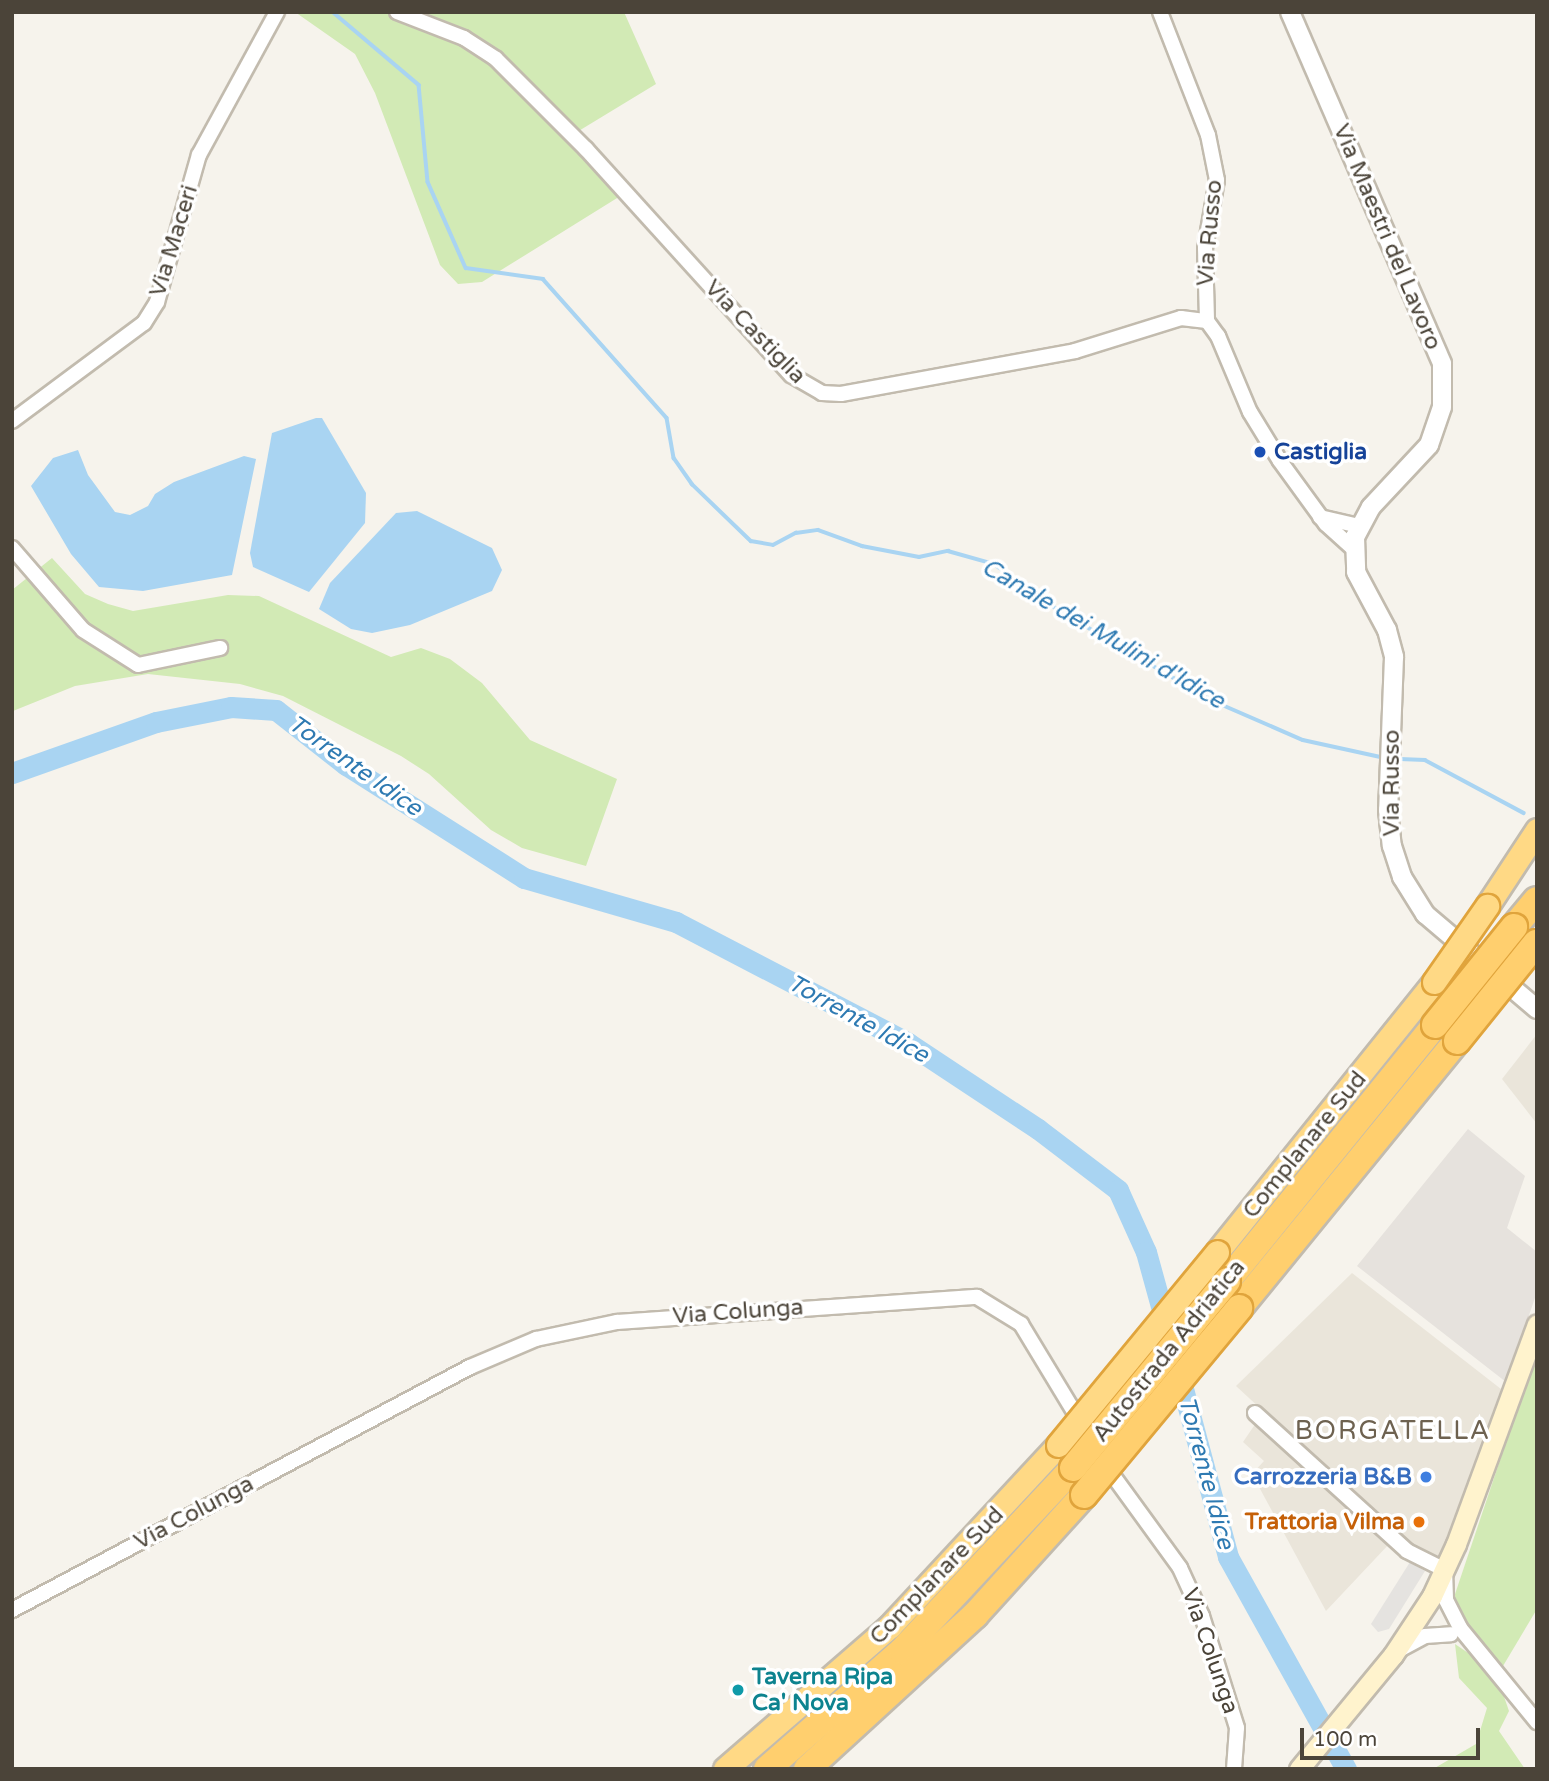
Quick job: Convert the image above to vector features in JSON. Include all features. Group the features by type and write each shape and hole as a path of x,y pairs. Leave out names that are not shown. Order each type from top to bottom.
{"highway":[{"name":"Complanare Sud","path":"725,1769 890,1626 1058,1445 1434,982 1537,830"},
{"name":"Autostrada Adriatica","path":"767,1769 902,1651 1073,1468 1537,900"},
{"name":"Autostrada Adriatica","path":"807,1769 956,1634 1084,1495 1536,943"}],"main road":[{"path":"1299,1769 1391,1657 1423,1610 1445,1570 1537,1324"}],"street":[{"name":"Via Maceri","path":"12,421 144,323 157,302 199,155 277,12"},
{"name":"Via Castiglia","path":"397,12 464,38 496,60 586,149 791,375 821,393 841,394 1075,351 1181,318 1207,321"},
{"name":"Via Russo","path":"1160,12 1208,135 1217,180 1205,248 1207,321 1218,336 1259,429 1319,516 1354,549"},
{"name":"Via Maestri del Lavoro","path":"1290,12 1442,364 1442,407 1429,445 1359,526"},
{"path":"1319,516 1359,526"},
{"name":"Via Russo","path":"1359,526 1354,549 1360,583 1387,630 1394,657 1388,810 1392,846 1402,877 1425,914 1537,1009"},
{"path":"12,548 83,630 138,664 219,648"},
{"name":"Via Colunga","path":"12,1610 470,1367 536,1339 617,1322 977,1297 1021,1324 1115,1481 1180,1568 1202,1616 1237,1728 1234,1769"},
{"path":"1255,1413 1407,1550 1445,1570 1446,1600 1460,1634"},
{"path":"1423,1610 1441,1613 1537,1722"},
{"path":"1391,1657 1425,1636 1460,1634"}],"shaded area":[{"path":"1537,1034 1537,1124 1502,1079"},
{"path":"1468,1129 1525,1176 1507,1228 1537,1252 1537,1292 1506,1382 1357,1266"},
{"path":"1352,1273 1501,1389 1439,1562 1413,1549 1236,1386"},
{"path":"1258,1420 1391,1542 1326,1611 1252,1474 1264,1461 1243,1442"},
{"path":"1410,1562 1425,1571 1389,1629 1378,1632 1371,1624"}],"green space":[{"path":"295,12 624,12 656,84 577,132 630,190 482,282 458,284 440,265 375,93 355,54"},
{"path":"52,558 85,594 133,611 228,595 259,596 391,657 421,648 450,659 482,683 530,740 617,779 586,866 522,848 491,830 429,774 401,756 283,696 240,684 148,674 75,686 13,711 12,590"},
{"path":"1537,1350 1537,1609 1503,1666 1451,1606"},
{"path":"1455,1644 1477,1659 1501,1688 1509,1711 1499,1731 1525,1769 1433,1769 1476,1744 1487,1708 1459,1678"}],"water":[{"path":"322,418 366,493 365,523 309,592 253,567 250,553 272,433"},
{"path":"78,450 88,475 115,512 130,515 148,506 155,494 174,482 244,456 256,459 232,575 143,591 99,587 71,554 31,486 53,458"},
{"path":"417,511 492,548 502,570 492,591 410,625 372,633 351,629 319,609 330,583 396,513"}],"waterway":[{"name":"Canale dei Mulini d'Idice","path":"333,12 419,85 428,182 466,268 543,279 667,418 674,458 692,484 751,541 773,545 796,533 818,530 862,546 919,557 948,551 994,564 1060,611 1211,700 1303,740 1380,757"},
{"name":"Torrente Idice","path":"12,773 156,722 231,707 276,710 346,765 524,878 676,922 908,1043 1038,1129 1118,1190 1146,1252 1168,1332"},
{"name":"Canale dei Mulini d'Idice","path":"1400,759 1425,760 1524,813"},
{"name":"Torrente Idice","path":"1178,1370 1228,1557 1346,1769"}],"place":[{"name":"Castiglia","path":"1260,452"},
{"name":"Carrozzeria B&B","path":"1426,1477"},
{"name":"Trattoria Vilma","path":"1419,1522"},
{"name":"Taverna Ripa Ca' Nova","path":"738,1690"}],"district":[{"name":"BORGATELLA","path":"1393,1431"}]}
